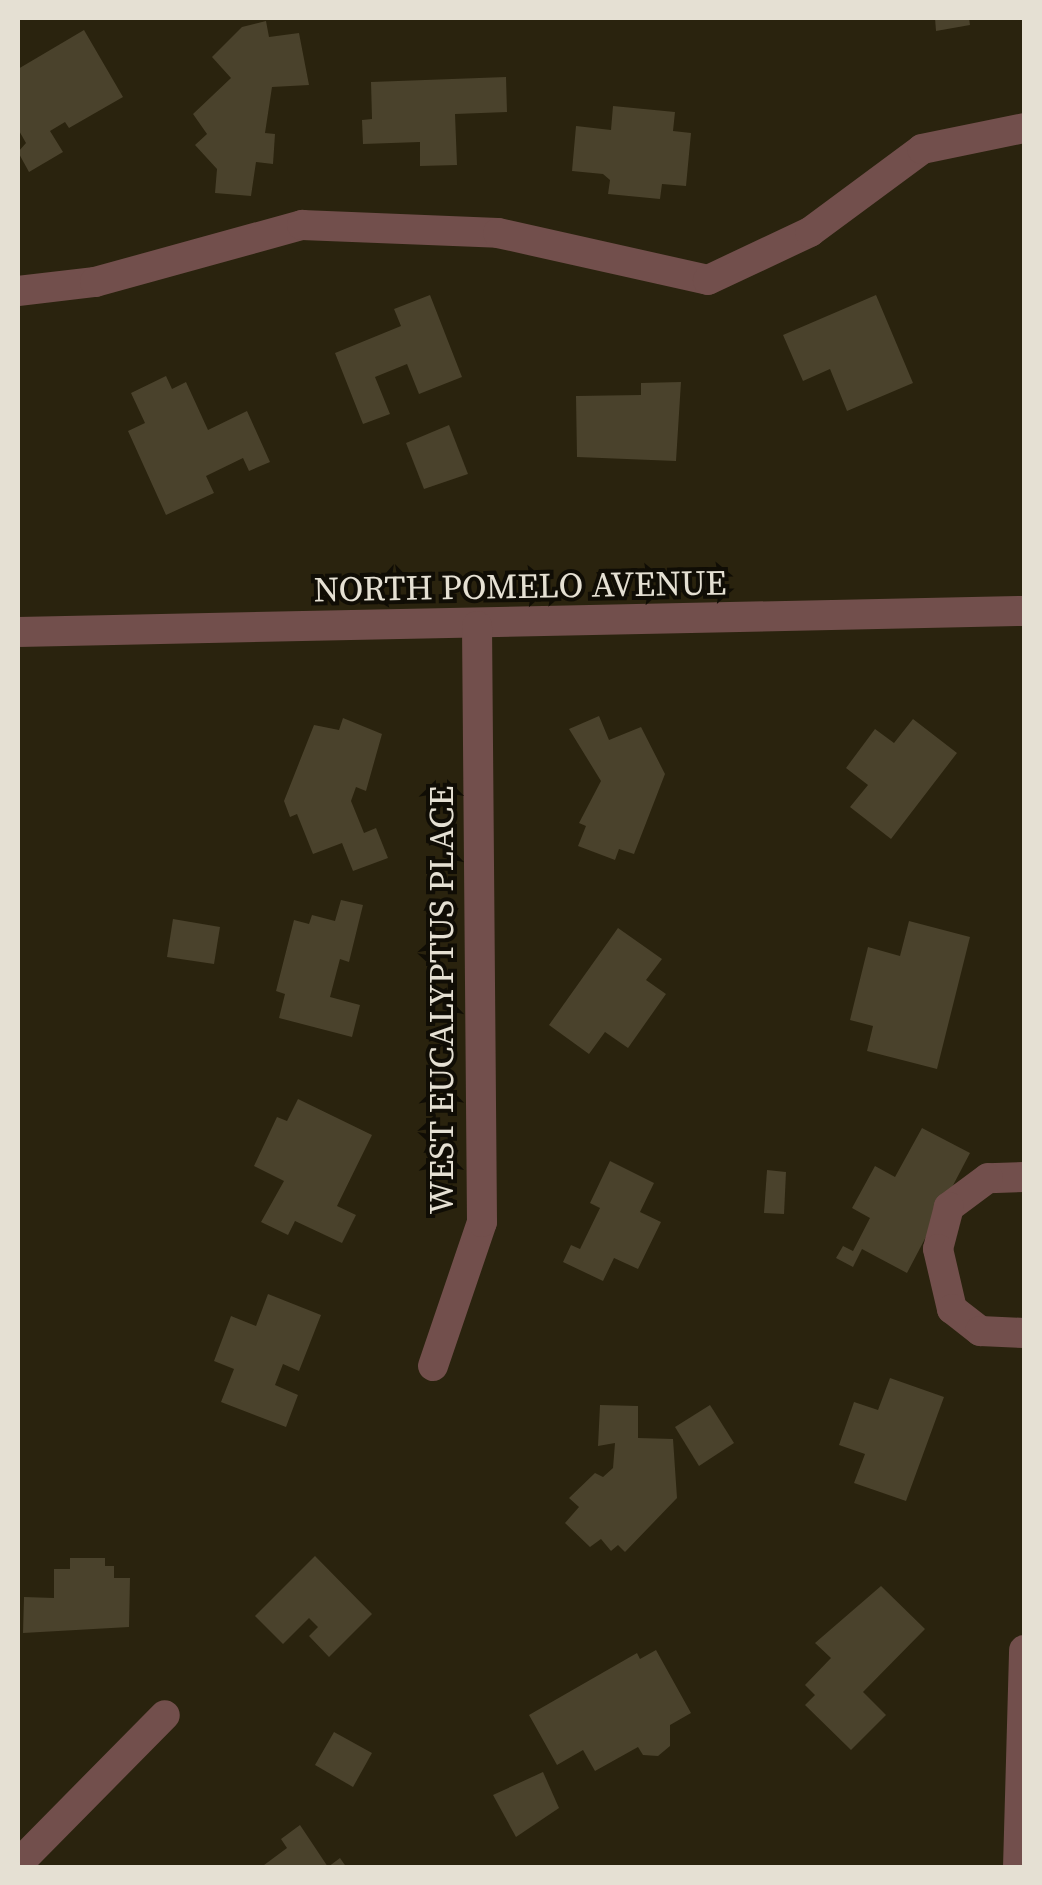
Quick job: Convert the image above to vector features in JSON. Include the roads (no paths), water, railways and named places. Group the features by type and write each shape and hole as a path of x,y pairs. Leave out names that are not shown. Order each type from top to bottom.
{"street":[{"path":"18,291 96,282 302,225 498,233 708,280 810,232 922,149 1024,128"},
{"name":"NORTH POMELO AVENUE","path":"18,632 476,626 1024,611"},
{"name":"WEST EUCALYPTUS PLACE","path":"433,1366 482,1222 476,626"},
{"path":"1024,1177 988,1178 948,1207 938,1249 952,1308 980,1330 1024,1333"},
{"path":"1018,1868 1024,1650"},
{"path":"18,1864 166,1715"}]}
